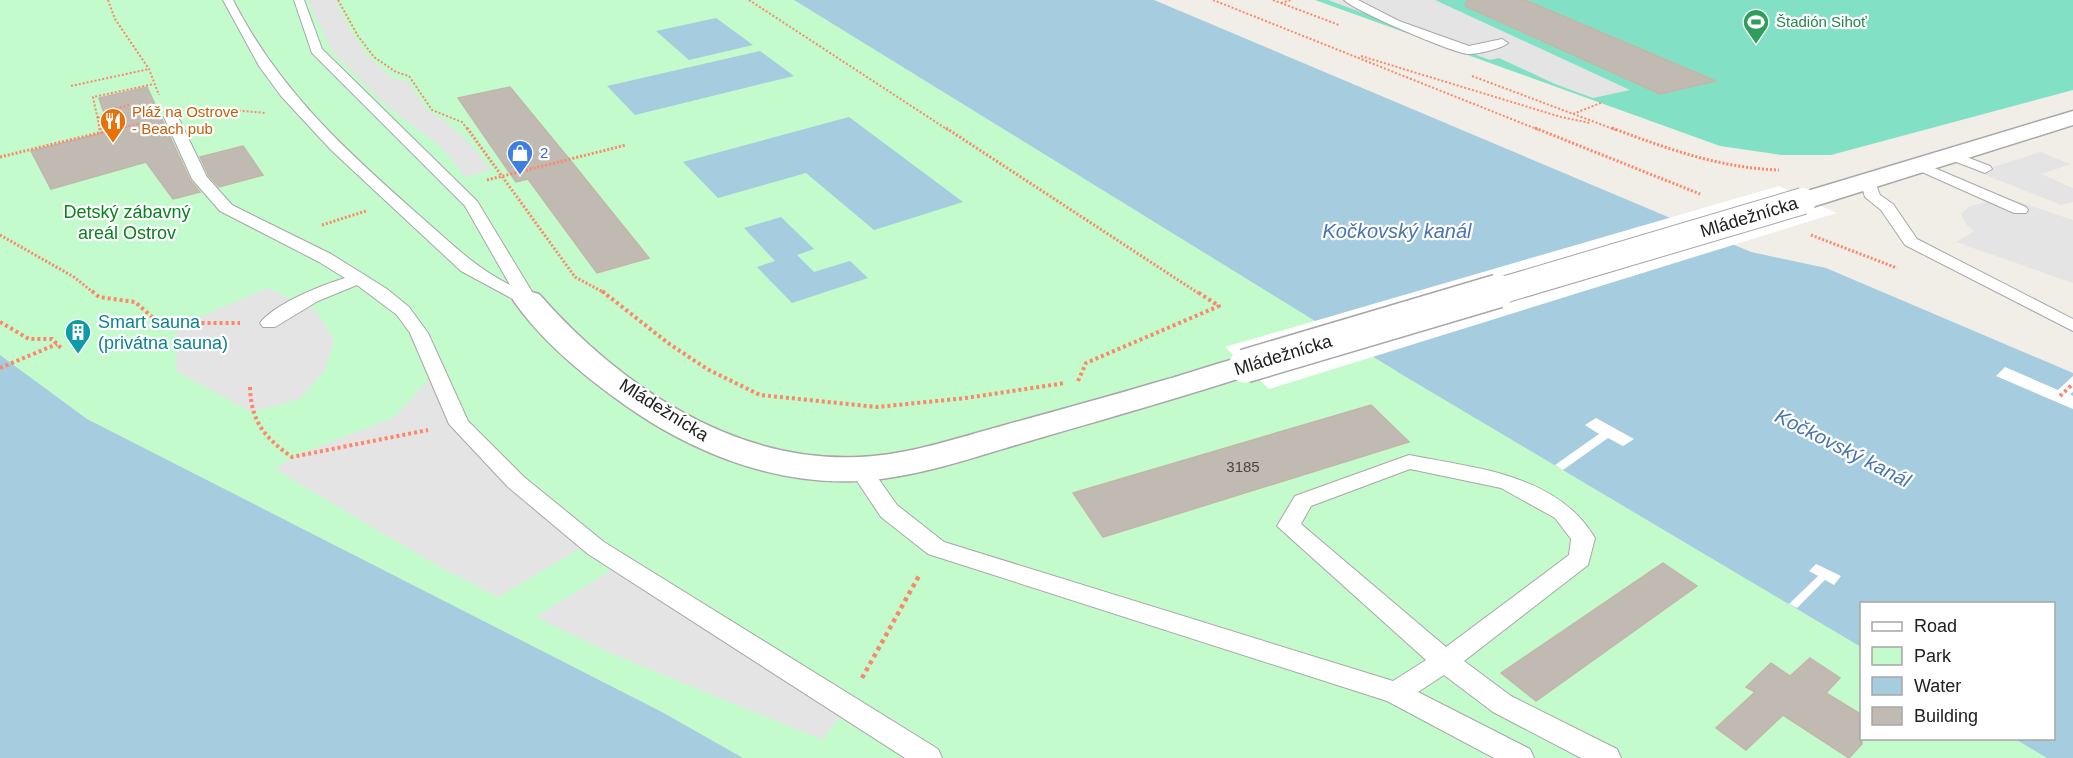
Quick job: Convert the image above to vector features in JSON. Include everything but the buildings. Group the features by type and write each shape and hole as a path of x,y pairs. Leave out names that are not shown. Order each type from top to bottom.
{"street":[{"name":"Mládežnícka","path":"528,300 546,322 590,361 681,426 722,446 780,463 860,469 936,456 1807,200 2073,118"}],"lane":[{"path":"228,0 237,22 267,67 306,117 346,158 474,272 528,300"},
{"path":"299,0 316,50 471,204 528,300"},
{"path":"1349,0 1395,23 1468,50 1502,43"},
{"path":"171,117 200,179 226,208 324,258 359,279 403,311 418,333 459,424 516,482 596,548 928,758"},
{"path":"1951,155 1985,169"},
{"path":"1918,165 2020,210"},
{"path":"1868,180 1873,197 1887,207 1911,242 2073,326"},
{"path":"269,323 299,302 359,279"},
{"path":"1396,693 1445,661 1580,559 1583,538 1563,512 1507,482 1409,462 1380,470 1303,501 1288,526 1445,661 1502,704 1607,758"},
{"path":"860,469 889,511 936,548 1396,693 1520,758"}],"path":[{"path":"108,0 115,19 149,69 161,101"},
{"path":"338,0 360,42 393,73 409,76 432,110 462,122 575,277 604,292 668,343 707,369 760,395 877,407 966,398 1078,381 1086,363 1219,306 749,0"},
{"path":"1213,0 1703,195"},
{"path":"1280,3 1291,0"},
{"path":"1334,48 1561,117 1597,124 1690,157 1751,169 1764,175"},
{"path":"71,86 149,69"},
{"path":"101,133 93,97 154,84"},
{"path":"1572,114 1603,102"},
{"path":"98,118 109,110 129,105"},
{"path":"207,108 306,117"},
{"path":"0,157 171,117"},
{"path":"511,175 626,145"},
{"path":"317,227 372,210"},
{"path":"0,235 74,277 99,297 135,302 159,323 269,323"},
{"path":"1811,235 1908,272"},
{"path":"0,322 26,340 37,342 52,339 62,349"},
{"path":"0,368 57,344"},
{"path":"2060,396 2073,384"},
{"path":"250,387 249,409 255,425 292,457 459,424"},
{"path":"846,707 936,548"}],"green space":[{"name":"Detský zábavný areál Ostrov","path":"0,0 794,0 1406,377 1860,646 1860,740 2017,740 2047,758 743,758 662,712 87,419 0,355"},
{"name":"Štadión Sihoť","path":"1315,0 2073,0 2073,90 1831,155 1781,155 1720,146"}],"shaded area":[{"path":"308,0 335,0 351,32 367,55 392,78 407,81 427,110 445,121 469,142 491,170 465,177 443,149 387,106 333,53"},
{"path":"1328,0 1435,0 1630,90 1593,98 1555,84 1499,58 1490,60"},
{"path":"2040,152 2071,164 2041,174 2073,188 2073,202 2061,205 1978,172"},
{"path":"1998,195 2073,220 2073,283 1956,242 1974,231 1966,224 1961,214 1970,206 1984,203"},
{"path":"268,288 316,311 334,340 325,370 300,399 251,412 176,371 175,334 193,320"},
{"path":"434,373 459,424 589,543 498,597 433,563 275,469 292,457 395,417"},
{"path":"621,564 846,707 823,740 610,653 536,617"}],"water":[{"name":"Kočkovský kanál","path":"794,0 1154,0 1751,252 1826,268 2073,373 2073,758 2047,758 2017,740 2055,740 2055,602 1860,602 1860,646 1406,377"},
{"path":"716,18 753,45 689,60 656,31"},
{"path":"760,51 794,76 635,115 607,86"},
{"path":"849,117 963,202 874,230 806,173 718,198 683,162"},
{"path":"781,217 814,249 797,255 814,272 850,261 868,278 792,303 757,267 775,261 744,228"},
{"path":"0,355 87,419 662,712 743,758 0,758"}],"pier":[{"path":"1779,186 1836,213 1269,389 1225,347"},
{"path":"2005,367 2058,390 2073,376 2073,392 2070,394 2073,396 2073,409 1996,376"},
{"path":"1596,418 1634,439 1623,446 1608,438 1563,470 1555,465 1599,434 1585,425"},
{"path":"1816,564 1841,576 1834,585 1825,580 1797,608 1789,604 1818,576 1809,571"}],"place":[{"name":"Štadión Sihoť","path":"1756,45"},
{"name":"Pláž na Ostrove - Beach pub","path":"113,144"},
{"name":"2","path":"520,176"},
{"name":"Smart sauna (privátna sauna)","path":"78,355"}]}
